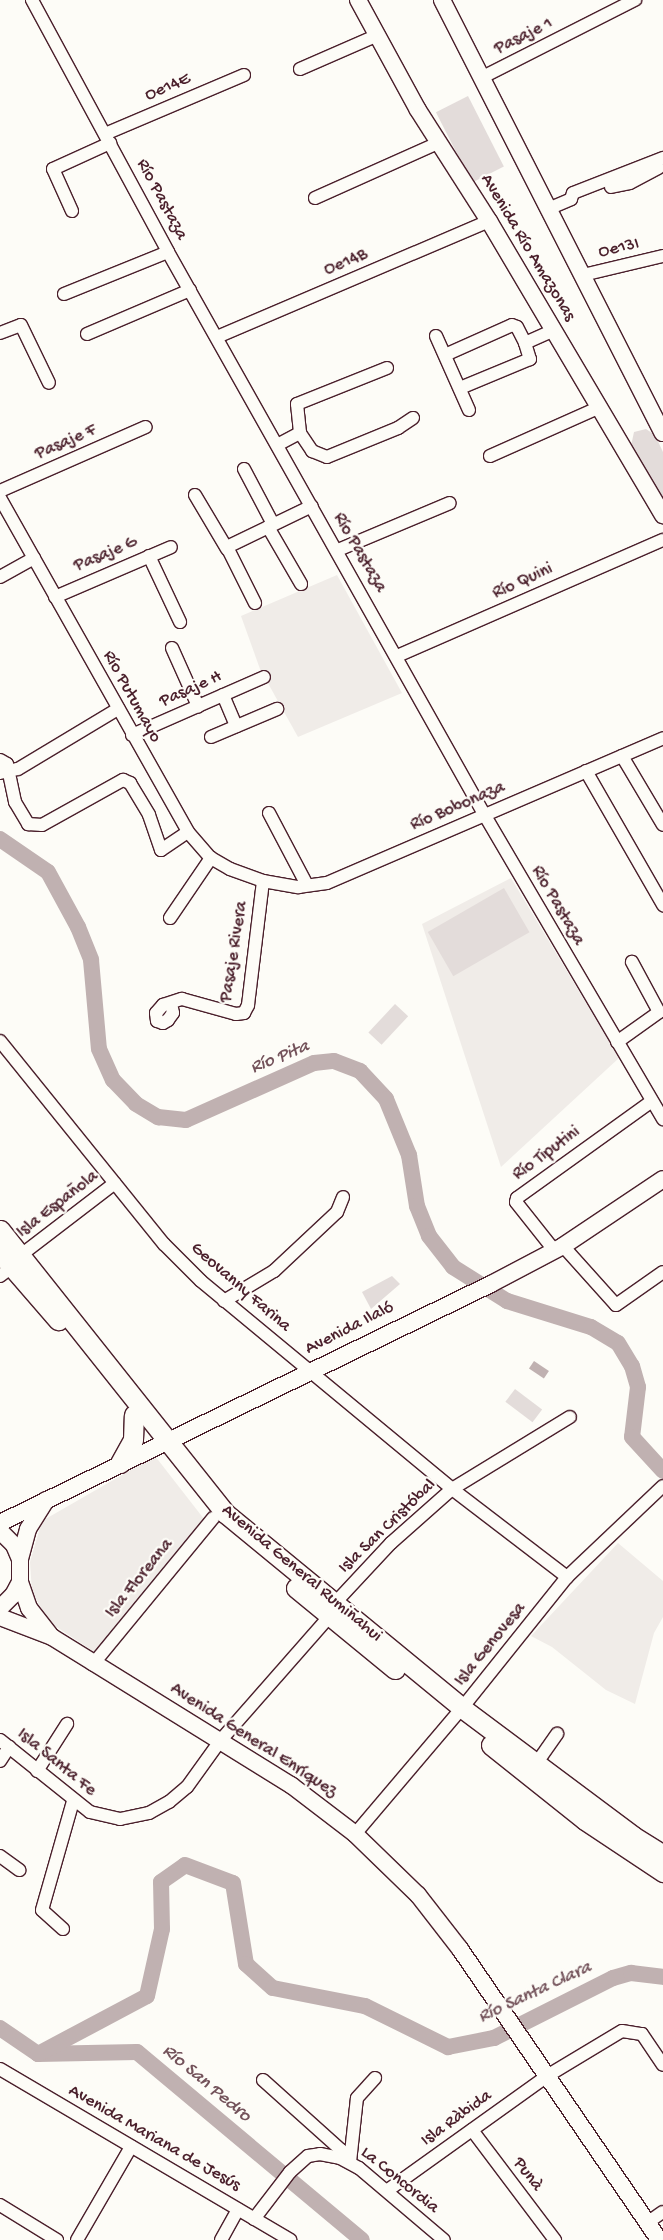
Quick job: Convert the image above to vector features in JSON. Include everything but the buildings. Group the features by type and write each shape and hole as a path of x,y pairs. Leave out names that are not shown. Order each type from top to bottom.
{"highway":[{"name":"Avenida General Rumiñahui","path":"0,1230 8,1263 134,1414 162,1442 213,1518 333,1610 458,1712 585,1820 663,1872"},
{"name":"Avenida General Rumiñahui","path":"8,1263 162,1442 226,1513 333,1610"},
{"path":"120,1463 133,1440 134,1414"},
{"name":"Avenida General Rumiñahui","path":"458,1712 536,1764 663,1855"}],"main road":[{"name":"Avenida Río Amazonas","path":"358,0 438,143 489,221 663,515"},
{"name":"Avenida Río Amazonas","path":"442,0 663,433"},
{"name":"Avenida Ilaló","path":"0,1523 162,1442 274,1392 310,1371 491,1284 558,1248 663,1179"},
{"path":"20,1559 28,1529 46,1500"},
{"path":"0,1531 14,1545 20,1559"},
{"name":"Avenida General Enríquez","path":"20,1559 20,1582 28,1608 52,1637"},
{"path":"0,1608 13,1596 20,1582"},
{"name":"Avenida General Enríquez","path":"0,1617 52,1637 291,1785 355,1834 418,1895 504,2010 659,2240"}],"street":[{"name":"Río Pastaza","path":"32,0 168,252 279,444 484,814 663,1119"},
{"name":"Pasaje 1","path":"481,78 635,0"},
{"path":"300,69 378,35"},
{"name":"Oe14E","path":"72,211 54,169 108,138 244,75"},
{"path":"315,198 438,143"},
{"path":"644,170 663,158"},
{"path":"548,209 571,198 573,193 595,189 622,179 626,171 663,166"},
{"name":"Oe14B","path":"217,338 489,221"},
{"path":"64,294 168,252"},
{"name":"Oe13I","path":"582,275 663,256"},
{"path":"87,334 190,290"},
{"path":"0,333 21,325 49,383"},
{"path":"445,355 512,325 517,327 529,359 460,388"},
{"path":"524,343 554,330"},
{"path":"436,336 469,410"},
{"path":"387,368 297,404 300,433 312,451 324,457 398,428 413,418"},
{"path":"490,456 598,408"},
{"name":"Pasaje F","path":"0,491 146,427"},
{"path":"279,444 300,433"},
{"path":"244,469 301,584"},
{"path":"195,494 255,603"},
{"name":"Río Putumayo","path":"0,498 188,832 211,858 230,869 263,881"},
{"path":"338,550 450,503"},
{"path":"226,549 312,506"},
{"name":"Río Quini","path":"398,656 663,540"},
{"name":"Pasaje G","path":"55,596 171,547"},
{"path":"148,556 180,622"},
{"path":"0,577 34,558"},
{"path":"172,648 198,706"},
{"name":"Pasaje H","path":"132,735 264,677"},
{"path":"223,695 236,726"},
{"path":"5,772 118,709"},
{"path":"210,737 277,709"},
{"name":"Río Bobonaza","path":"263,881 307,886 327,883 663,738"},
{"path":"622,756 663,825"},
{"path":"0,760 7,764 5,772 15,802 28,824 42,825 123,780 130,783 149,815 161,850 188,832"},
{"path":"586,771 663,905"},
{"path":"269,813 307,886"},
{"path":"170,918 211,858"},
{"name":"Pasaje Rivera","path":"171,1004 182,999 244,1013 248,1005 263,881"},
{"path":"617,1042 659,1012 632,962"},
{"name":"Geovanny Farina","path":"0,1041 164,1244 224,1301 452,1489 567,1577"},
{"name":"Río Tiputini","path":"558,1248 516,1202 517,1198 652,1101"},
{"name":"Isla Española","path":"8,1263 115,1183"},
{"path":"224,1301 274,1271 337,1212 343,1197"},
{"path":"558,1248 616,1305 663,1272"},
{"name":"Isla San Cristóbal","path":"149,1813 170,1802 187,1787 220,1741 391,1543 452,1489 570,1417"},
{"name":"Isla Genovesa","path":"355,1834 458,1712 567,1577 663,1486"},
{"name":"Isla Floreana","path":"94,1663 213,1518"},
{"path":"37,1771 67,1724"},
{"path":"536,1764 557,1734"},
{"path":"0,1761 4,1744"},
{"name":"Isla Santa Fe","path":"4,1744 73,1801 90,1812 110,1819 149,1813"},
{"path":"63,1928 42,1910 73,1801"},
{"path":"0,1856 19,1870"},
{"name":"Isla Ràbida","path":"388,2190 547,2076 627,2030 642,2034 663,2065"},
{"name":"Avenida Mariana de Jesús","path":"0,2070 290,2240"},
{"path":"348,2161 358,2098 375,2078"},
{"path":"263,2080 341,2150 348,2161"},
{"name":"Punà","path":"472,2130 555,2240"},
{"path":"77,2240 131,2146"},
{"name":"La Concordia","path":"258,2221 302,2161 314,2154 348,2161 388,2190 444,2240"},
{"path":"0,2205 57,2240"},
{"path":"221,2240 238,2209"},
{"path":"647,2223 663,2212"}],"shaded area":[{"path":"468,96 504,166 472,183 436,112"},
{"path":"646,429 655,435 663,452 663,501 631,446 634,432"},
{"path":"337,575 402,693 298,737 260,669 241,616"},
{"path":"511,878 619,1058 501,1167 422,924"},
{"path":"504,888 530,932 453,976 428,932"},
{"path":"395,1004 408,1016 382,1045 368,1033"},
{"path":"392,1276 400,1284 371,1309 362,1292"},
{"path":"534,1361 549,1371 544,1379 529,1368"},
{"path":"515,1389 542,1409 533,1422 505,1402"},
{"path":"155,1456 204,1519 96,1653 49,1622 32,1592 30,1562 42,1521"},
{"path":"618,1543 663,1581 663,1617 654,1633 635,1704 606,1690 552,1647 531,1636"}],"waterway":[{"name":"Río Pita","path":"0,839 48,872 78,927 91,960 99,1049 113,1080 136,1104 158,1117 186,1120 314,1063 334,1061 360,1071 386,1099 409,1155 417,1206 429,1236 453,1267 507,1301 591,1327 618,1343 632,1366 638,1387 632,1437 663,1471"},
{"name":"Río Santa Clara","path":"38,2054 147,1996 162,1929 161,1882 185,1865 233,1883 246,1964 273,1988 365,2006 448,2047 494,2038 613,1978 631,1973 663,1977"},
{"name":"Río San Pedro","path":"0,2028 38,2054 137,2052 362,2240"}]}
